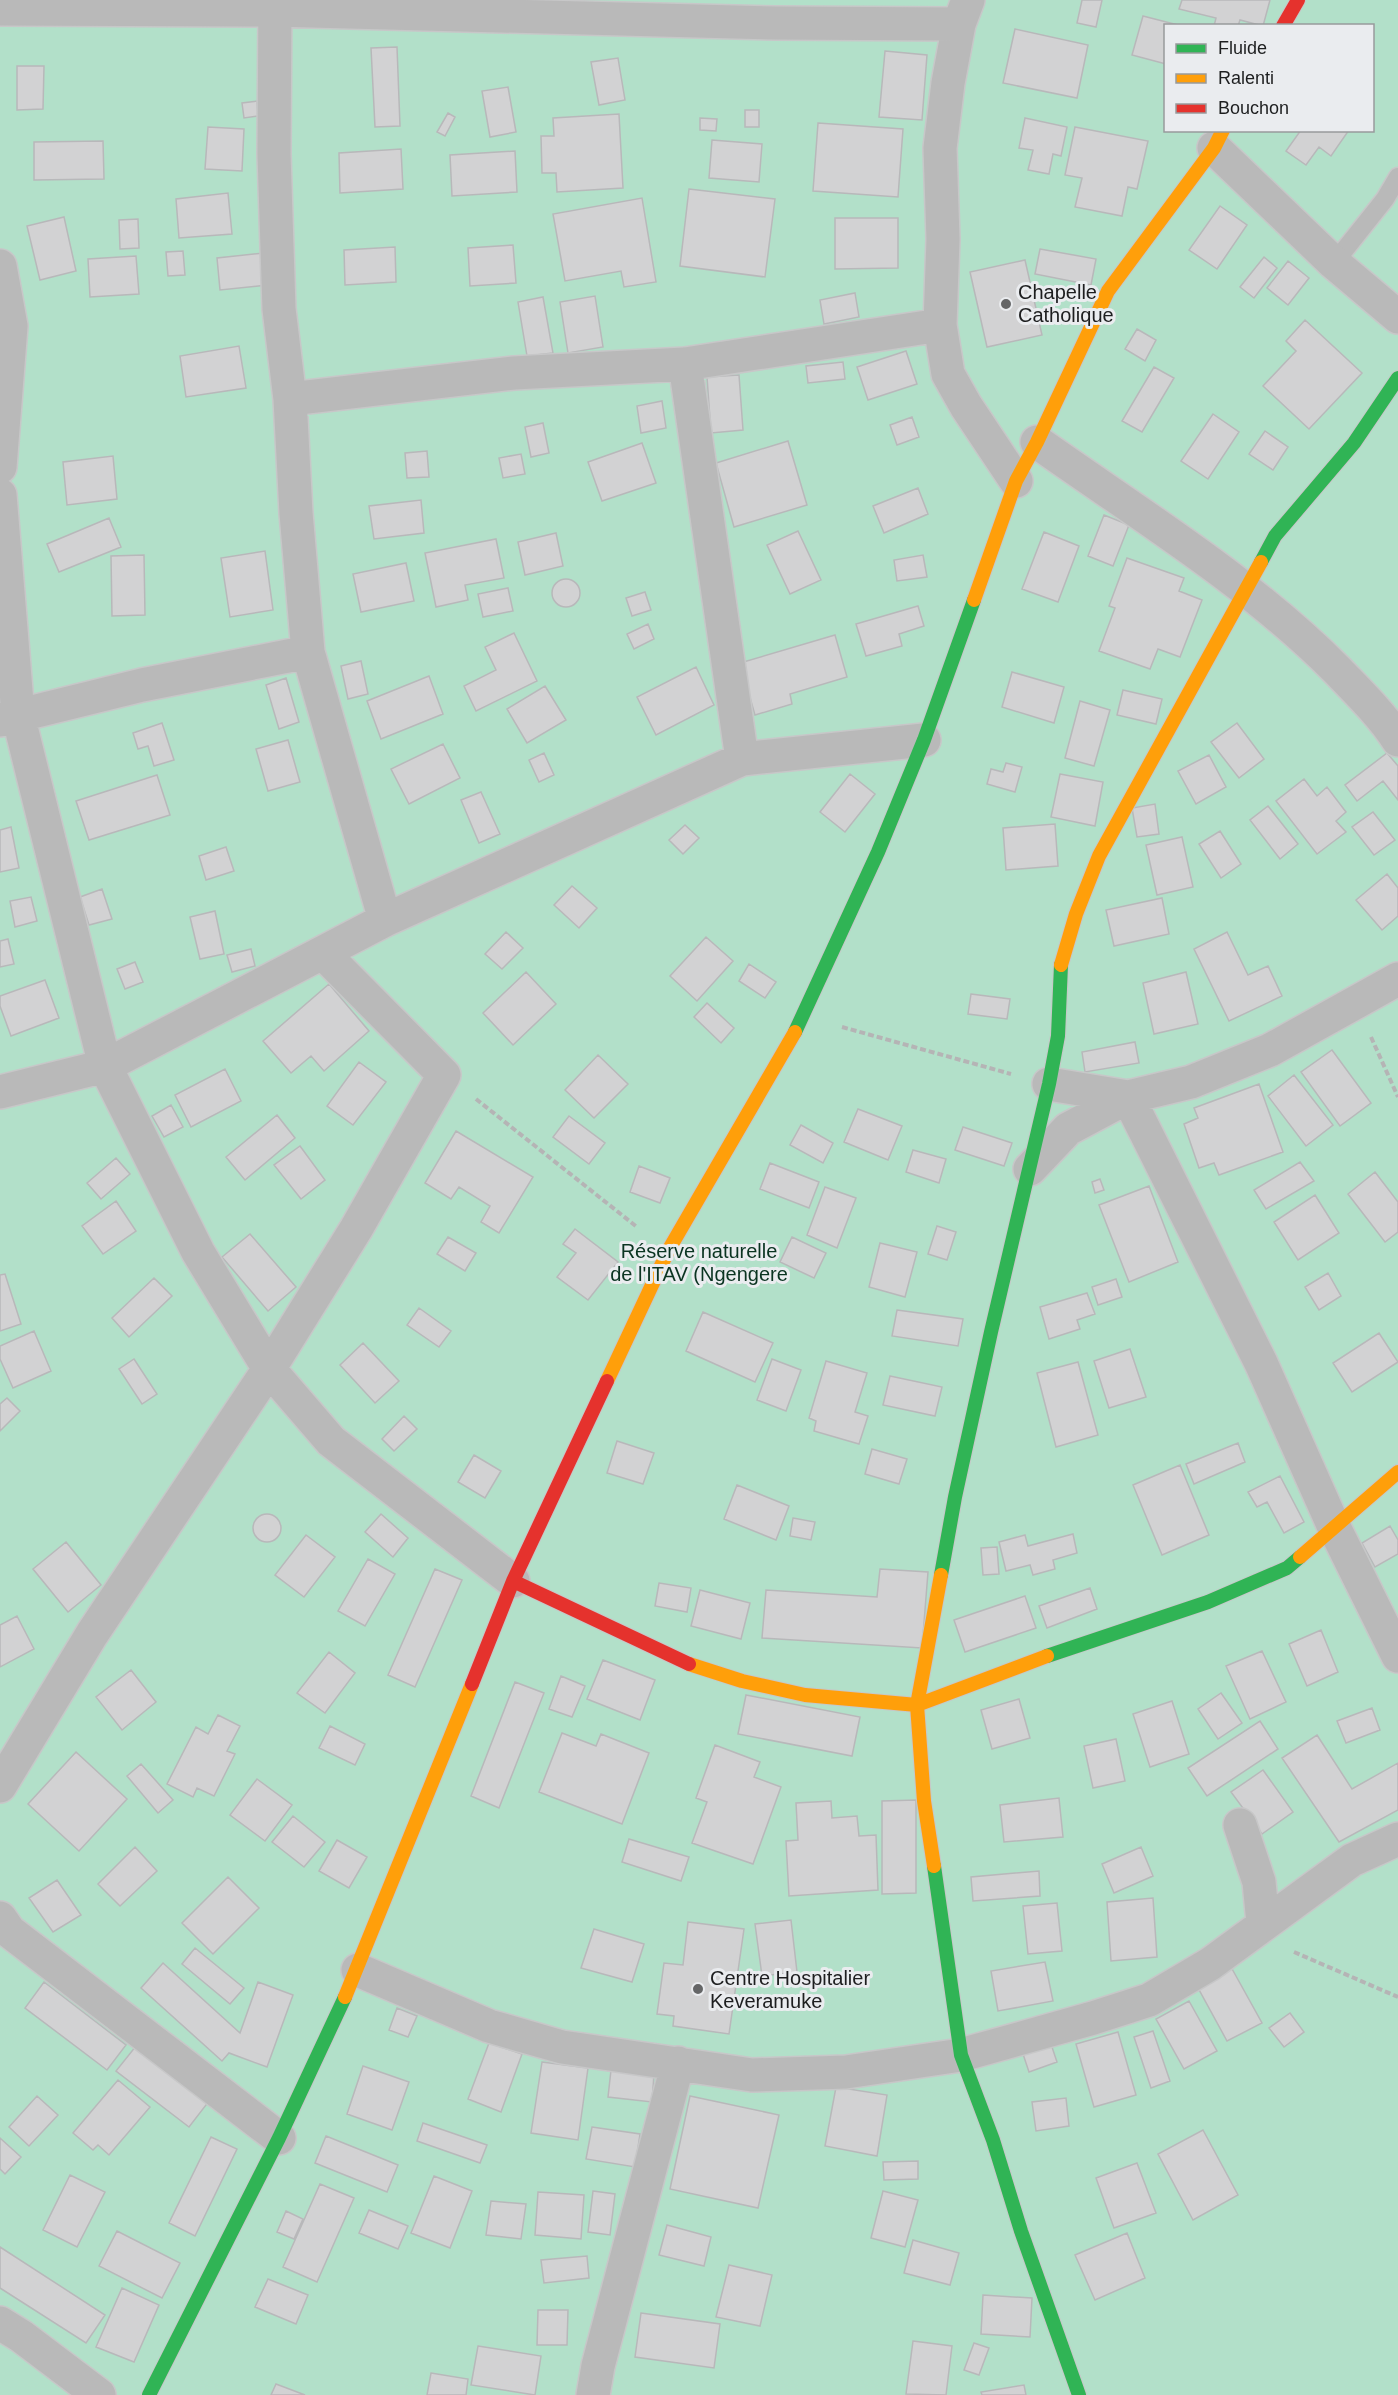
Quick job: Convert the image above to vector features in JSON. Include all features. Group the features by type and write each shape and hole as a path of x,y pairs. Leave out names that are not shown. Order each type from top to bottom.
{"street":[{"path":"1284,24 1298,0"},
{"path":"0,9 275,5 775,23 963,12 948,83 940,148 943,239 940,325 948,374 966,406 1016,481"},
{"path":"275,5 274,154 279,309 290,399 296,513 308,652 385,920"},
{"path":"149,2395 279,2138 358,1970 513,1581 668,1251 803,1017 879,852 924,740 1016,481 1037,442 1108,291 1219,139 1334,263 1398,317"},
{"path":"0,266 11,326 0,467"},
{"path":"290,399 514,373 685,364 940,325"},
{"path":"685,364 742,759"},
{"path":"1079,2395 1024,2242 993,2140 961,2055 924,1800 917,1705 959,1475 1049,1084 1058,1036 1060,970 1076,914 1099,856 1275,536 1354,443 1398,378"},
{"path":"1037,442 1245,588 1311,644 1352,685 1398,740"},
{"path":"0,495 9,717 105,1065 198,1252 269,1369 331,1442 513,1581 681,1662 742,1681 806,1695 917,1705 1079,1644 1208,1602 1277,1573 1287,1568 1398,1472"},
{"path":"9,717 142,685 308,652"},
{"path":"0,1092 105,1065 385,920 742,759 924,740"},
{"path":"0,1786 92,1634 269,1369 357,1229 444,1075 323,953"},
{"path":"1030,1169 1068,1129 1128,1097 1191,1082 1270,1050 1398,979"},
{"path":"1049,1084 1128,1097"},
{"path":"1128,1097 1262,1363 1334,1527 1398,1656"},
{"path":"1240,1825 1259,1882 1258,1928"},
{"path":"358,1970 489,2026 552,2044 752,2075 834,2073 961,2055 1149,2000 1210,1964 1352,1860 1398,1839"},
{"path":"0,1918 9,1931 279,2138"},
{"path":"593,2395 598,2366 678,2063"},
{"path":"0,2323 21,2336 99,2395"}],"lane":[{"path":"1334,263 1384,199 1398,177"}],"path":[{"path":"1356,1004 1398,1097"},
{"path":"803,1017 1049,1084"},
{"path":"444,1075 668,1251"},
{"path":"1258,1928 1398,1997"}],"green space":[{"name":"Réserve naturelle de l'ITAV (Ngengere","path":"0,0 1398,0 1398,2395 0,2395"}],"building":[{"path":"1082,0 1102,0 1096,27 1077,23"},
{"path":"1182,0 1270,0 1264,24 1240,20 1239,24 1214,24 1216,18 1179,9"},
{"path":"1143,16 1174,24 1164,24 1164,63 1132,55"},
{"path":"1015,29 1088,45 1077,98 1003,83"},
{"path":"397,47 400,126 375,127 371,48"},
{"path":"885,51 927,55 922,120 879,117"},
{"path":"618,58 625,100 599,105 591,62"},
{"path":"17,66 44,66 43,109 17,110"},
{"path":"508,87 516,132 490,137 482,91"},
{"path":"257,101 258,116 244,118 242,103"},
{"path":"745,110 759,110 759,127 745,127"},
{"path":"448,113 455,117 445,136 437,132"},
{"path":"619,114 623,188 557,192 556,173 542,173 541,136 554,136 553,118"},
{"path":"700,118 717,119 716,131 700,130"},
{"path":"1025,118 1067,127 1061,156 1053,154 1049,174 1028,170 1033,150 1019,148"},
{"path":"818,123 903,129 898,197 813,191"},
{"path":"208,127 244,129 242,171 205,169"},
{"path":"1075,127 1148,141 1137,189 1128,187 1122,216 1075,207 1082,178 1065,175"},
{"path":"1300,132 1348,132 1331,156 1319,147 1306,165 1286,151"},
{"path":"712,140 762,144 759,182 709,178"},
{"path":"103,141 104,179 34,180 34,142"},
{"path":"401,149 403,189 340,193 339,153"},
{"path":"515,151 517,192 452,196 450,155"},
{"path":"689,189 775,199 765,277 680,266"},
{"path":"228,193 232,234 179,238 176,199"},
{"path":"642,198 656,282 624,287 621,271 565,281 553,214"},
{"path":"1220,206 1247,225 1217,269 1189,250"},
{"path":"64,217 76,271 40,280 27,226"},
{"path":"835,218 898,218 898,268 835,269"},
{"path":"138,219 139,248 120,249 119,220"},
{"path":"513,245 516,283 470,286 468,248"},
{"path":"395,247 396,282 345,285 344,250"},
{"path":"1040,249 1096,259 1091,285 1035,274"},
{"path":"183,251 185,275 168,276 166,252"},
{"path":"264,253 267,285 220,290 217,258"},
{"path":"136,256 139,294 90,297 88,259"},
{"path":"1264,257 1277,268 1254,298 1240,287"},
{"name":"Chapelle Catholique","path":"1025,260 1042,335 987,347 970,272"},
{"path":"1288,261 1309,278 1288,305 1267,288"},
{"path":"855,293 859,317 824,324 820,300"},
{"path":"595,296 603,347 568,353 560,302"},
{"path":"543,297 553,353 527,356 518,302"},
{"path":"1305,320 1362,373 1309,429 1263,386 1296,351 1286,341"},
{"path":"1137,329 1156,340 1145,361 1125,349"},
{"path":"239,346 246,388 186,397 180,356"},
{"path":"906,351 917,384 868,400 857,367"},
{"path":"843,362 845,379 808,383 806,366"},
{"path":"1154,367 1174,378 1142,432 1122,421"},
{"path":"739,375 743,430 711,433 707,377"},
{"path":"662,401 666,428 641,433 637,406"},
{"path":"1213,414 1239,432 1208,479 1181,461"},
{"path":"912,417 919,437 897,445 890,425"},
{"path":"543,423 549,453 531,457 525,427"},
{"path":"1265,431 1288,447 1273,470 1249,454"},
{"path":"788,441 807,505 734,527 716,463"},
{"path":"642,443 656,483 602,501 588,462"},
{"path":"427,451 429,477 407,478 405,453"},
{"path":"521,454 525,474 503,478 499,458"},
{"path":"113,456 117,499 67,505 63,462"},
{"path":"918,488 928,514 884,533 873,506"},
{"path":"421,500 424,533 374,539 369,506"},
{"path":"1104,515 1129,525 1113,566 1088,556"},
{"path":"109,518 121,547 59,572 47,544"},
{"path":"798,531 821,580 790,594 767,545"},
{"path":"1044,532 1079,546 1058,602 1022,589"},
{"path":"556,533 563,566 525,575 518,542"},
{"path":"496,539 504,578 465,585 468,600 436,607 425,553"},
{"path":"265,551 273,610 230,617 221,558"},
{"path":"144,555 145,615 112,616 111,556"},
{"path":"923,555 927,577 897,581 894,560"},
{"path":"1127,558 1184,578 1179,591 1202,600 1180,657 1158,649 1150,669 1099,651 1115,608 1109,606"},
{"path":"406,563 414,601 361,612 353,574"},
{"path":"566,579 576,583 580,593 576,603 566,607 556,603 552,593 556,583"},
{"path":"508,588 513,611 483,617 478,594"},
{"path":"645,592 651,610 632,616 626,598"},
{"path":"918,606 924,626 899,634 902,646 866,656 856,624"},
{"path":"648,624 654,639 634,649 627,634"},
{"path":"514,633 537,681 476,711 464,686 496,670 485,647"},
{"path":"835,635 847,677 790,694 792,704 755,715 740,663"},
{"path":"361,661 368,694 348,699 341,666"},
{"path":"696,667 714,705 656,735 637,697"},
{"path":"1012,672 1064,687 1054,723 1002,707"},
{"path":"429,676 443,714 381,739 367,701"},
{"path":"286,678 299,722 279,729 266,685"},
{"path":"545,686 566,720 527,743 507,709"},
{"path":"1123,690 1162,699 1156,724 1117,715"},
{"path":"1080,701 1110,710 1094,766 1065,758"},
{"path":"162,723 174,760 154,766 148,746 138,749 133,733"},
{"path":"1237,723 1264,759 1239,778 1211,742"},
{"path":"288,740 300,782 268,791 256,749"},
{"path":"443,744 460,778 409,804 391,769"},
{"path":"544,753 554,775 539,782 529,760"},
{"path":"1387,753 1398,766 1398,800 1383,781 1357,801 1345,785"},
{"path":"1209,755 1226,787 1196,804 1178,771"},
{"path":"1006,763 1022,767 1015,792 987,784 991,769 1003,772"},
{"path":"850,774 875,794 845,832 820,812"},
{"path":"1060,774 1103,782 1095,826 1051,817"},
{"path":"157,775 170,815 89,840 76,801"},
{"path":"1304,779 1317,796 1327,787 1346,812 1336,821 1346,832 1317,854 1276,801"},
{"path":"481,792 500,834 479,843 461,800"},
{"path":"1155,804 1159,834 1137,837 1132,808"},
{"path":"1268,806 1298,844 1280,859 1250,820"},
{"path":"1373,812 1395,840 1374,855 1352,827"},
{"path":"1055,824 1058,866 1006,870 1003,828"},
{"path":"685,825 699,838 683,854 669,840"},
{"path":"11,827 19,868 0,872 0,830"},
{"path":"1220,831 1241,864 1221,878 1199,844"},
{"path":"1182,837 1193,887 1157,895 1146,845"},
{"path":"226,847 234,871 206,880 199,856"},
{"path":"1387,874 1398,888 1398,916 1382,930 1356,900"},
{"path":"572,886 597,908 579,928 554,905"},
{"path":"102,889 112,919 89,925 80,897"},
{"path":"31,897 37,921 15,927 10,901"},
{"path":"1162,898 1169,934 1114,946 1106,910"},
{"path":"215,911 224,954 200,959 190,917"},
{"path":"506,932 523,948 502,969 485,954"},
{"path":"1227,932 1248,975 1268,966 1282,996 1229,1021 1194,949"},
{"path":"706,937 733,961 697,1001 670,976"},
{"path":"8,939 14,964 0,967 0,941"},
{"path":"251,949 255,966 232,972 227,955"},
{"path":"135,962 143,982 125,989 117,969"},
{"path":"749,964 776,982 765,998 739,981"},
{"path":"526,972 556,1004 513,1045 483,1013"},
{"path":"1186,972 1198,1024 1154,1034 1143,983"},
{"path":"45,980 59,1018 11,1036 0,1006 0,996"},
{"path":"329,984 369,1031 324,1071 311,1056 291,1073 263,1041"},
{"path":"971,994 1010,999 1007,1019 968,1014"},
{"path":"707,1003 734,1028 721,1043 694,1017"},
{"path":"1135,1042 1139,1063 1085,1072 1082,1052"},
{"path":"1332,1050 1371,1103 1340,1126 1301,1072"},
{"path":"598,1055 628,1084 594,1118 565,1090"},
{"path":"359,1062 386,1082 353,1125 327,1106"},
{"path":"225,1069 241,1101 191,1127 175,1095"},
{"path":"1294,1075 1333,1125 1306,1146 1268,1096"},
{"path":"1259,1084 1283,1152 1219,1175 1214,1163 1199,1168 1184,1124 1198,1118 1194,1108"},
{"path":"171,1105 183,1127 164,1137 152,1116"},
{"path":"858,1109 902,1126 888,1160 844,1142"},
{"path":"277,1115 295,1138 245,1180 226,1157"},
{"path":"569,1116 605,1143 589,1164 553,1137"},
{"path":"801,1125 833,1143 823,1163 790,1145"},
{"path":"963,1127 1012,1143 1004,1166 955,1150"},
{"path":"456,1131 533,1177 499,1233 481,1222 490,1206 459,1187 451,1199 425,1183"},
{"path":"300,1146 325,1180 301,1199 274,1165"},
{"path":"913,1150 946,1159 939,1183 906,1172"},
{"path":"116,1158 130,1174 101,1199 87,1183"},
{"path":"1300,1162 1314,1181 1266,1209 1254,1190"},
{"path":"770,1163 819,1182 809,1208 760,1189"},
{"path":"639,1166 670,1178 660,1203 630,1192"},
{"path":"1375,1172 1398,1202 1398,1232 1385,1242 1348,1194"},
{"path":"1100,1179 1104,1190 1095,1193 1092,1182"},
{"path":"1149,1186 1178,1262 1129,1282 1099,1205"},
{"path":"825,1187 856,1198 837,1248 807,1235"},
{"path":"1315,1195 1339,1233 1298,1260 1274,1222"},
{"path":"116,1201 136,1231 103,1254 82,1226"},
{"path":"937,1226 956,1232 947,1260 928,1254"},
{"path":"575,1229 618,1262 588,1300 557,1277 576,1253 563,1244"},
{"path":"250,1234 296,1287 268,1311 222,1257"},
{"path":"448,1237 476,1253 465,1271 437,1254"},
{"path":"792,1237 826,1253 814,1278 780,1262"},
{"path":"880,1243 917,1252 905,1297 869,1287"},
{"path":"1328,1273 1341,1296 1319,1310 1305,1287"},
{"path":"5,1274 21,1324 0,1331 0,1275"},
{"path":"154,1278 172,1296 129,1337 112,1318"},
{"path":"1116,1279 1122,1297 1098,1305 1092,1287"},
{"path":"1087,1293 1095,1314 1077,1320 1080,1329 1049,1339 1040,1307"},
{"path":"419,1308 451,1331 439,1347 407,1325"},
{"path":"897,1310 963,1319 958,1346 892,1336"},
{"path":"703,1312 773,1343 755,1382 686,1351"},
{"path":"34,1331 51,1371 13,1388 0,1359 0,1346"},
{"path":"1379,1333 1398,1362 1352,1392 1333,1363"},
{"path":"363,1343 399,1381 375,1403 340,1365"},
{"path":"1130,1349 1146,1397 1109,1408 1094,1361"},
{"path":"134,1359 157,1394 142,1404 119,1369"},
{"path":"772,1359 801,1370 786,1411 757,1400"},
{"path":"826,1361 867,1373 855,1412 868,1416 859,1444 814,1431 816,1421 809,1418"},
{"path":"1078,1362 1098,1435 1056,1447 1037,1373"},
{"path":"890,1376 942,1387 935,1416 883,1405"},
{"path":"7,1398 20,1411 0,1431 0,1404"},
{"path":"404,1416 417,1429 394,1451 382,1439"},
{"path":"617,1441 654,1453 643,1484 607,1473"},
{"path":"1238,1443 1245,1462 1194,1484 1186,1464"},
{"path":"872,1449 907,1459 899,1484 865,1474"},
{"path":"474,1455 501,1471 485,1498 458,1482"},
{"path":"1180,1465 1209,1535 1162,1555 1133,1485"},
{"path":"1280,1476 1304,1522 1284,1533 1267,1502 1257,1507 1248,1492"},
{"path":"737,1485 789,1506 776,1540 724,1519"},
{"path":"267,1514 277,1518 281,1528 277,1538 267,1542 257,1538 253,1528 257,1518"},
{"path":"381,1514 408,1538 393,1557 365,1532"},
{"path":"793,1518 815,1522 811,1540 790,1536"},
{"path":"1390,1526 1398,1540 1398,1554 1375,1567 1362,1543"},
{"path":"1073,1534 1077,1553 1053,1560 1055,1569 1033,1575 1030,1565 1006,1571 999,1542 1025,1535 1028,1546"},
{"path":"306,1535 335,1557 304,1597 275,1575"},
{"path":"66,1542 101,1585 68,1612 33,1569"},
{"path":"997,1547 999,1574 983,1575 981,1548"},
{"path":"368,1559 395,1574 365,1626 338,1611"},
{"path":"435,1569 462,1580 415,1687 388,1675"},
{"path":"880,1569 928,1572 922,1648 762,1638 766,1590 877,1597"},
{"path":"659,1583 691,1588 687,1612 655,1606"},
{"path":"1090,1588 1097,1609 1047,1628 1039,1606"},
{"path":"700,1590 750,1603 741,1639 691,1626"},
{"path":"1025,1596 1036,1628 965,1652 954,1620"},
{"path":"17,1616 34,1649 0,1667 0,1625"},
{"path":"1321,1630 1338,1672 1307,1686 1289,1644"},
{"path":"1262,1651 1286,1702 1250,1719 1226,1666"},
{"path":"329,1652 355,1673 325,1713 297,1693"},
{"path":"603,1660 655,1680 640,1720 587,1699"},
{"path":"131,1670 156,1702 122,1730 96,1697"},
{"path":"561,1676 585,1686 572,1717 549,1709"},
{"path":"515,1682 544,1693 499,1808 471,1796"},
{"path":"1221,1693 1242,1723 1218,1739 1198,1709"},
{"path":"746,1695 860,1717 852,1756 738,1734"},
{"path":"1019,1699 1030,1738 992,1749 981,1710"},
{"path":"1172,1701 1189,1754 1150,1767 1133,1714"},
{"path":"1372,1708 1380,1730 1346,1743 1337,1721"},
{"path":"218,1715 240,1726 227,1751 235,1754 214,1796 197,1788 193,1797 167,1784 196,1727 208,1734"},
{"path":"1260,1721 1278,1749 1207,1796 1188,1768"},
{"path":"330,1726 365,1744 355,1765 319,1748"},
{"path":"562,1733 596,1746 601,1734 649,1753 622,1824 539,1792"},
{"path":"1317,1735 1352,1789 1398,1763 1398,1810 1339,1842 1282,1758"},
{"path":"1116,1739 1125,1781 1093,1788 1084,1746"},
{"path":"715,1745 760,1762 754,1777 781,1787 753,1864 692,1843 707,1802 696,1798"},
{"path":"76,1752 127,1799 79,1851 28,1804"},
{"path":"141,1764 173,1800 158,1813 127,1776"},
{"path":"1263,1770 1293,1812 1262,1834 1231,1792"},
{"path":"257,1779 292,1805 265,1841 230,1815"},
{"path":"1059,1798 1063,1837 1004,1842 1000,1805"},
{"path":"916,1800 916,1893 882,1894 882,1801"},
{"path":"831,1801 832,1818 857,1816 859,1836 876,1835 878,1890 789,1896 786,1841 798,1840 796,1803"},
{"path":"293,1816 325,1842 304,1867 272,1842"},
{"path":"629,1839 689,1857 681,1881 622,1862"},
{"path":"337,1840 367,1857 349,1888 319,1871"},
{"path":"135,1847 157,1871 120,1906 98,1884"},
{"path":"1141,1847 1153,1876 1114,1893 1102,1864"},
{"path":"1039,1871 1040,1896 973,1901 971,1877"},
{"path":"228,1877 259,1908 213,1954 182,1923"},
{"path":"57,1880 81,1915 53,1932 29,1898"},
{"path":"1153,1898 1157,1957 1111,1961 1107,1902"},
{"path":"1057,1903 1062,1951 1028,1954 1023,1906"},
{"path":"791,1920 797,1972 762,1976 755,1924"},
{"name":"Centre Hospitalier Keveramuke","path":"688,1922 744,1929 729,2034 673,2026 674,2016 657,2014 664,1963 683,1965"},
{"path":"594,1929 644,1944 632,1982 581,1968"},
{"path":"195,1948 244,1988 230,2004 182,1964"},
{"path":"1045,1962 1053,2001 998,2011 991,1971"},
{"path":"163,1963 240,2033 258,1982 293,1995 267,2067 229,2053 222,2061 141,1988"},
{"path":"1231,1967 1262,2023 1227,2041 1197,1986"},
{"path":"44,1982 126,2045 107,2070 25,2008"},
{"path":"1189,2001 1217,2051 1184,2069 1156,2019"},
{"path":"397,2008 417,2016 408,2037 389,2030"},
{"path":"1290,2013 1304,2032 1284,2047 1269,2028"},
{"path":"1153,2031 1170,2081 1151,2088 1134,2037"},
{"path":"1118,2032 1136,2095 1094,2107 1076,2044"},
{"path":"140,2041 213,2096 189,2127 116,2071"},
{"path":"1050,2041 1057,2062 1029,2072 1022,2051"},
{"path":"489,2043 522,2054 501,2112 468,2099"},
{"path":"542,2062 588,2068 578,2140 531,2133"},
{"path":"363,2066 409,2082 392,2130 347,2114"},
{"path":"611,2070 654,2074 652,2102 608,2097"},
{"path":"118,2080 150,2107 109,2155 98,2145 93,2150 73,2133"},
{"path":"836,2087 887,2095 877,2156 825,2146"},
{"path":"37,2096 58,2115 29,2146 9,2127"},
{"path":"690,2096 779,2115 758,2208 670,2189"},
{"path":"1066,2098 1069,2126 1036,2131 1032,2102"},
{"path":"423,2123 487,2145 480,2163 417,2141"},
{"path":"592,2127 640,2134 635,2167 586,2159"},
{"path":"1203,2130 1238,2195 1193,2220 1158,2154"},
{"path":"326,2136 398,2165 387,2192 315,2163"},
{"path":"211,2137 237,2149 195,2236 169,2223"},
{"path":"0,2138 21,2157 5,2174 0,2169"},
{"path":"918,2161 918,2179 884,2180 883,2162"},
{"path":"1137,2163 1156,2213 1114,2228 1096,2178"},
{"path":"70,2175 105,2192 77,2247 43,2230"},
{"path":"434,2176 472,2191 450,2248 411,2233"},
{"path":"320,2184 354,2198 317,2282 283,2267"},
{"path":"593,2191 615,2194 610,2235 588,2232"},
{"path":"883,2191 918,2200 905,2247 871,2238"},
{"path":"538,2192 584,2195 581,2239 535,2235"},
{"path":"491,2201 526,2204 521,2239 486,2235"},
{"path":"369,2210 408,2226 398,2249 359,2233"},
{"path":"286,2211 303,2219 294,2239 277,2232"},
{"path":"667,2225 711,2237 704,2266 659,2255"},
{"path":"117,2231 180,2263 162,2298 99,2266"},
{"path":"1127,2233 1145,2278 1095,2300 1075,2255"},
{"path":"913,2240 959,2253 950,2285 904,2273"},
{"path":"0,2247 105,2315 86,2343 0,2288"},
{"path":"587,2256 589,2278 544,2283 541,2260"},
{"path":"729,2265 772,2275 760,2326 716,2317"},
{"path":"268,2279 308,2295 296,2324 255,2307"},
{"path":"122,2288 159,2305 134,2362 96,2347"},
{"path":"983,2295 1032,2298 1030,2337 981,2334"},
{"path":"538,2310 568,2310 567,2345 537,2345"},
{"path":"641,2313 720,2324 714,2368 635,2357"},
{"path":"913,2341 952,2346 946,2395 906,2394"},
{"path":"974,2343 989,2348 979,2375 964,2370"},
{"path":"478,2346 541,2356 535,2395 471,2385"},
{"path":"431,2373 468,2379 466,2395 427,2395"},
{"path":"276,2384 305,2395 271,2395"},
{"path":"1024,2385 1026,2395 982,2395 981,2392"}],"traffic: fast":[{"path":"1261,562 1275,536 1354,443 1398,378"},
{"path":"795,1032 878,852 924,740 974,600"},
{"path":"941,1575 955,1497 991,1332 1049,1084 1058,1036 1061,965"},
{"path":"1047,1656 1208,1602 1287,1568 1300,1557"},
{"path":"934,1866 961,2055 993,2140 1021,2231 1079,2395"},
{"path":"149,2395 279,2138 345,1997"}],"traffic: slow":[{"path":"974,600 1016,481 1037,442 1108,291 1214,148 1222,132"},
{"path":"1061,965 1076,914 1099,856 1261,562"},
{"path":"607,1381 668,1251 795,1032"},
{"path":"1300,1557 1398,1472"},
{"path":"934,1866 924,1801 917,1705 941,1575"},
{"path":"689,1664 742,1681 805,1695 917,1705 1047,1656"},
{"path":"345,1997 472,1684"}],"traffic: jam":[{"path":"1284,24 1298,0"},
{"path":"472,1684 513,1581 607,1381"},
{"path":"513,1581 689,1664"}],"place":[{"name":"Chapelle Catholique","path":"1006,304"},
{"name":"Centre Hospitalier Keveramuke","path":"698,1989"}]}
